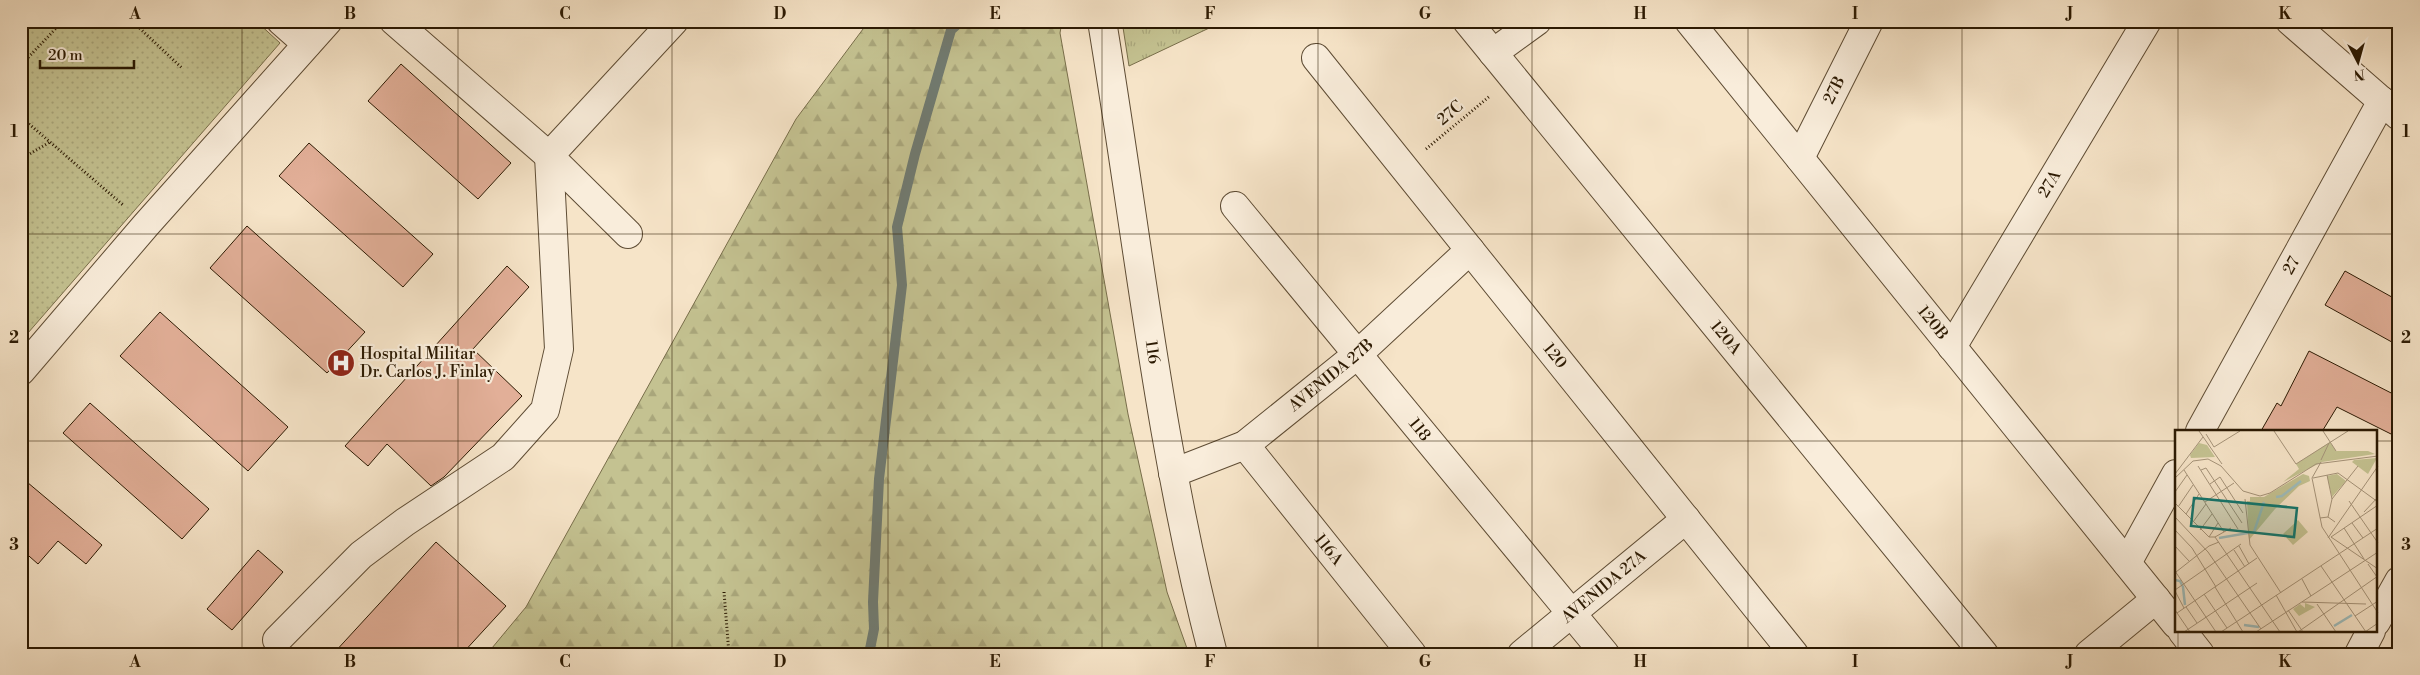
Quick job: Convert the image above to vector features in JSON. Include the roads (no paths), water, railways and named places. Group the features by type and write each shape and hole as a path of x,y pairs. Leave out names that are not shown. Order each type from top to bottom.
{"street":[{"path":"281,21 307,44"},
{"path":"21,371 146,225 328,21"},
{"path":"394,21 549,156 628,234"},
{"path":"277,640 361,555 406,522 503,457 544,410 559,349 549,156 674,21"},
{"name":"116","path":"1102,21 1173,473 1195,585 1213,654"},
{"name":"120A","path":"1467,21 1984,654"},
{"path":"1493,53 1537,21"},
{"name":"120B","path":"1689,21 2175,623"},
{"name":"27B","path":"1800,158 1869,21"},
{"name":"27A","path":"1952,347 2147,21"},
{"path":"2290,21 2391,109"},
{"name":"120","path":"1316,58 1794,654"},
{"name":"27","path":"2201,430 2391,109"},
{"name":"118","path":"1235,206 1605,654"},
{"name":"AVENIDA 27B","path":"1173,473 1245,445 1358,354 1470,250"},
{"name":"116A","path":"1245,445 1412,654"},
{"path":"2127,563 2175,476"},
{"name":"AVENIDA 27A","path":"1522,654 1686,519"},
{"path":"2378,618 2399,581"},
{"path":"2089,654 2156,599"},
{"path":"2183,632 2200,654"},
{"path":"2359,654 2370,632"}],"waterway":[{"path":"869,654 874,629 873,602 879,479 902,285 897,227 915,154 951,30 961,21"}],"place":[{"name":"Hospital Militar Dr. Carlos J. Finlay","path":"341,363"}]}
